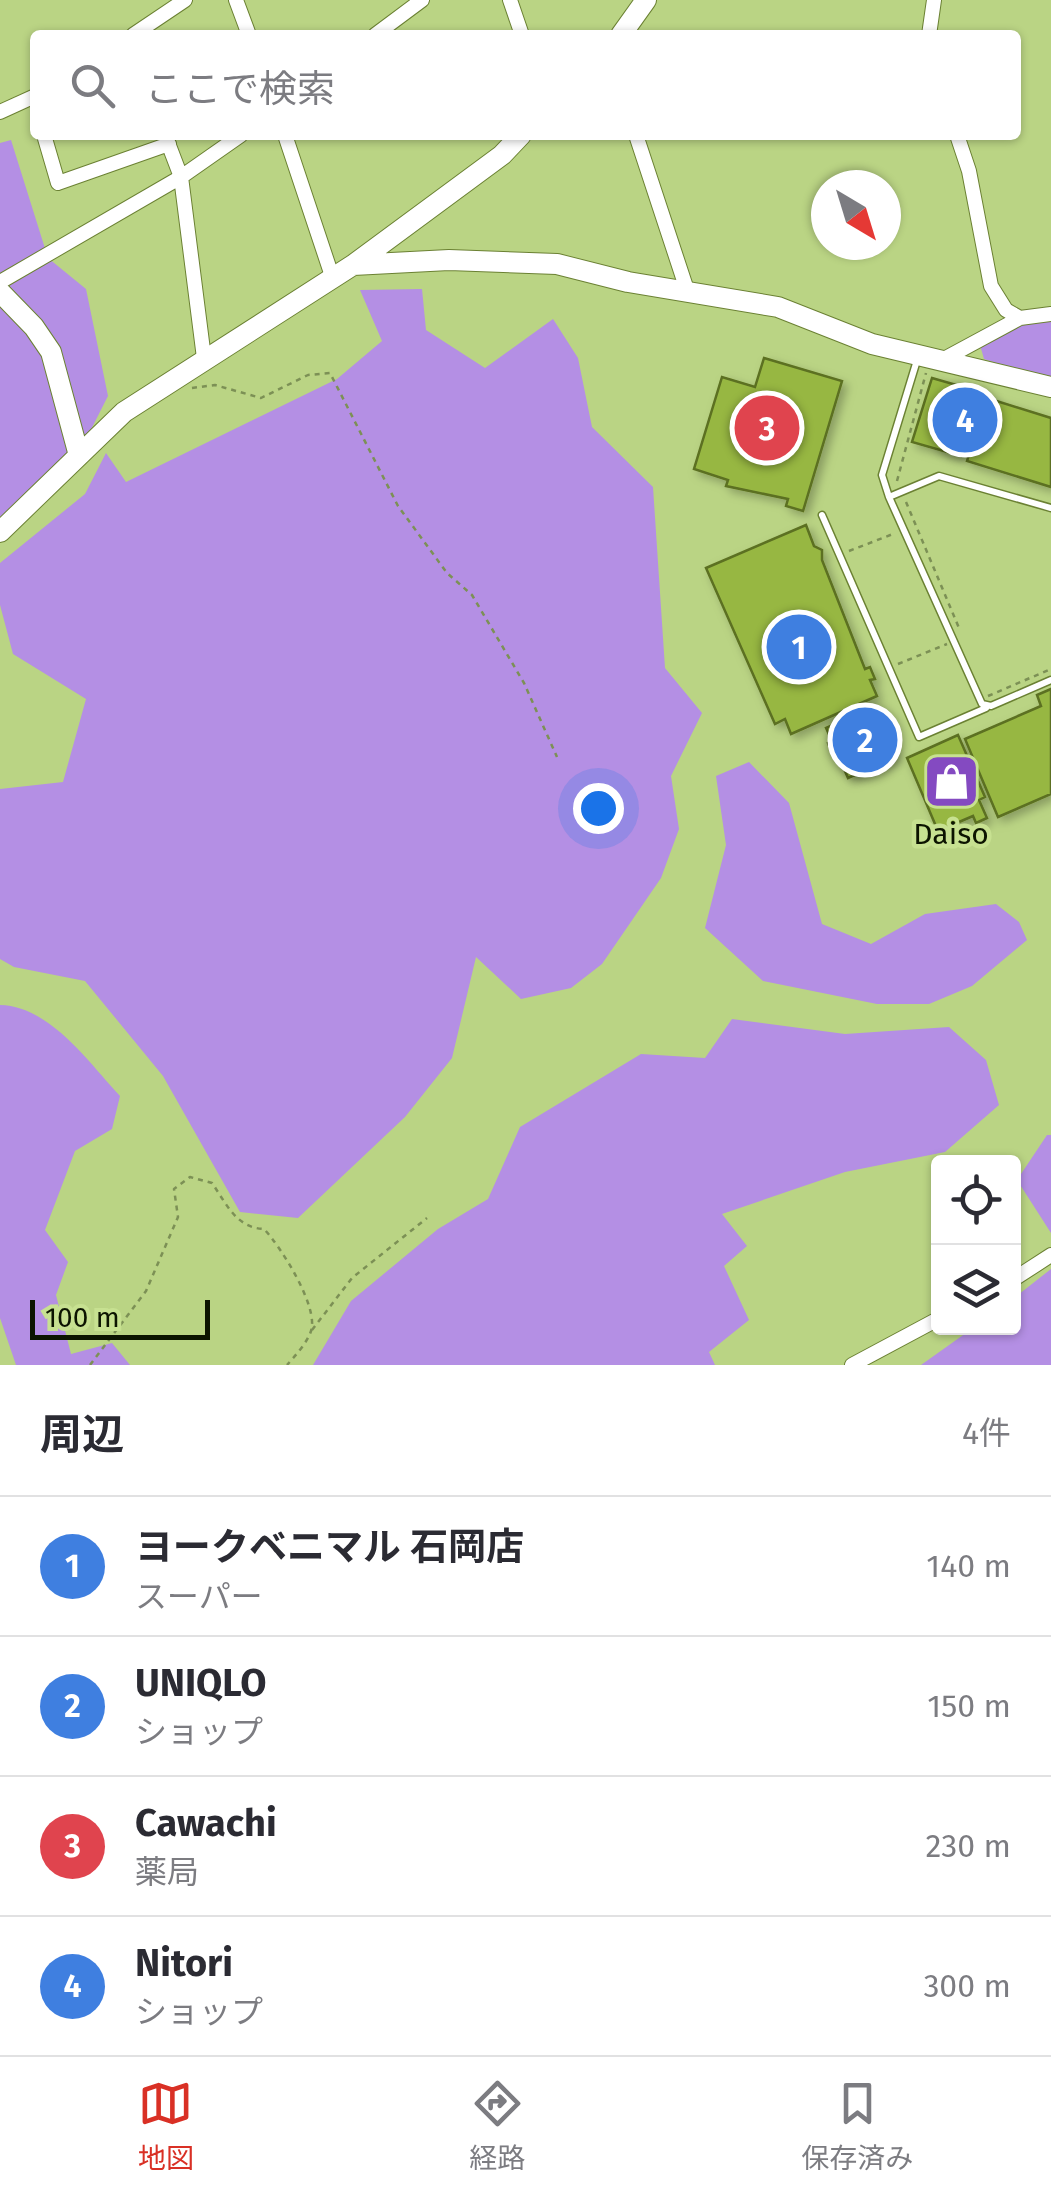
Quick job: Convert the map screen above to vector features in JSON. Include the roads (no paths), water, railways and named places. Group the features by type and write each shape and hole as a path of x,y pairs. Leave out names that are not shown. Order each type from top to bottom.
{"street":[{"path":"140,30 185,0"},
{"path":"236,0 248,30"},
{"path":"383,30 422,0"},
{"path":"510,0 520,30"},
{"path":"625,30 646,0"},
{"path":"930,30 934,0"},
{"path":"0,112 30,101"},
{"path":"45,140 58,184 167,140 181,176 204,358"},
{"path":"0,282 181,176 234,140"},
{"path":"288,140 332,276"},
{"path":"0,532 78,452 124,412 352,265 517,140"},
{"path":"638,140 688,292"},
{"path":"959,140 969,170 991,286 1006,310 1020,318"},
{"path":"352,265 449,260 558,264 778,307 872,344 1051,387"},
{"path":"0,292 34,326 51,352 78,452"},
{"path":"931,357 1020,318 1051,314"},
{"path":"1021,1274 1051,1255"},
{"path":"852,1365 931,1323"}],"lane":[{"path":"931,357 882,475 954,640 988,707"},
{"path":"890,498 940,476 1051,508"},
{"path":"822,516 919,737 1051,680"}],"place":[{"name":"Nitori","path":"965,420"},
{"name":"Cawachi","path":"767,428"},
{"name":"ヨークベニマル 石岡店","path":"799,647"},
{"name":"UNIQLO","path":"865,740"},
{"name":"Daiso","path":"951,782"}]}
